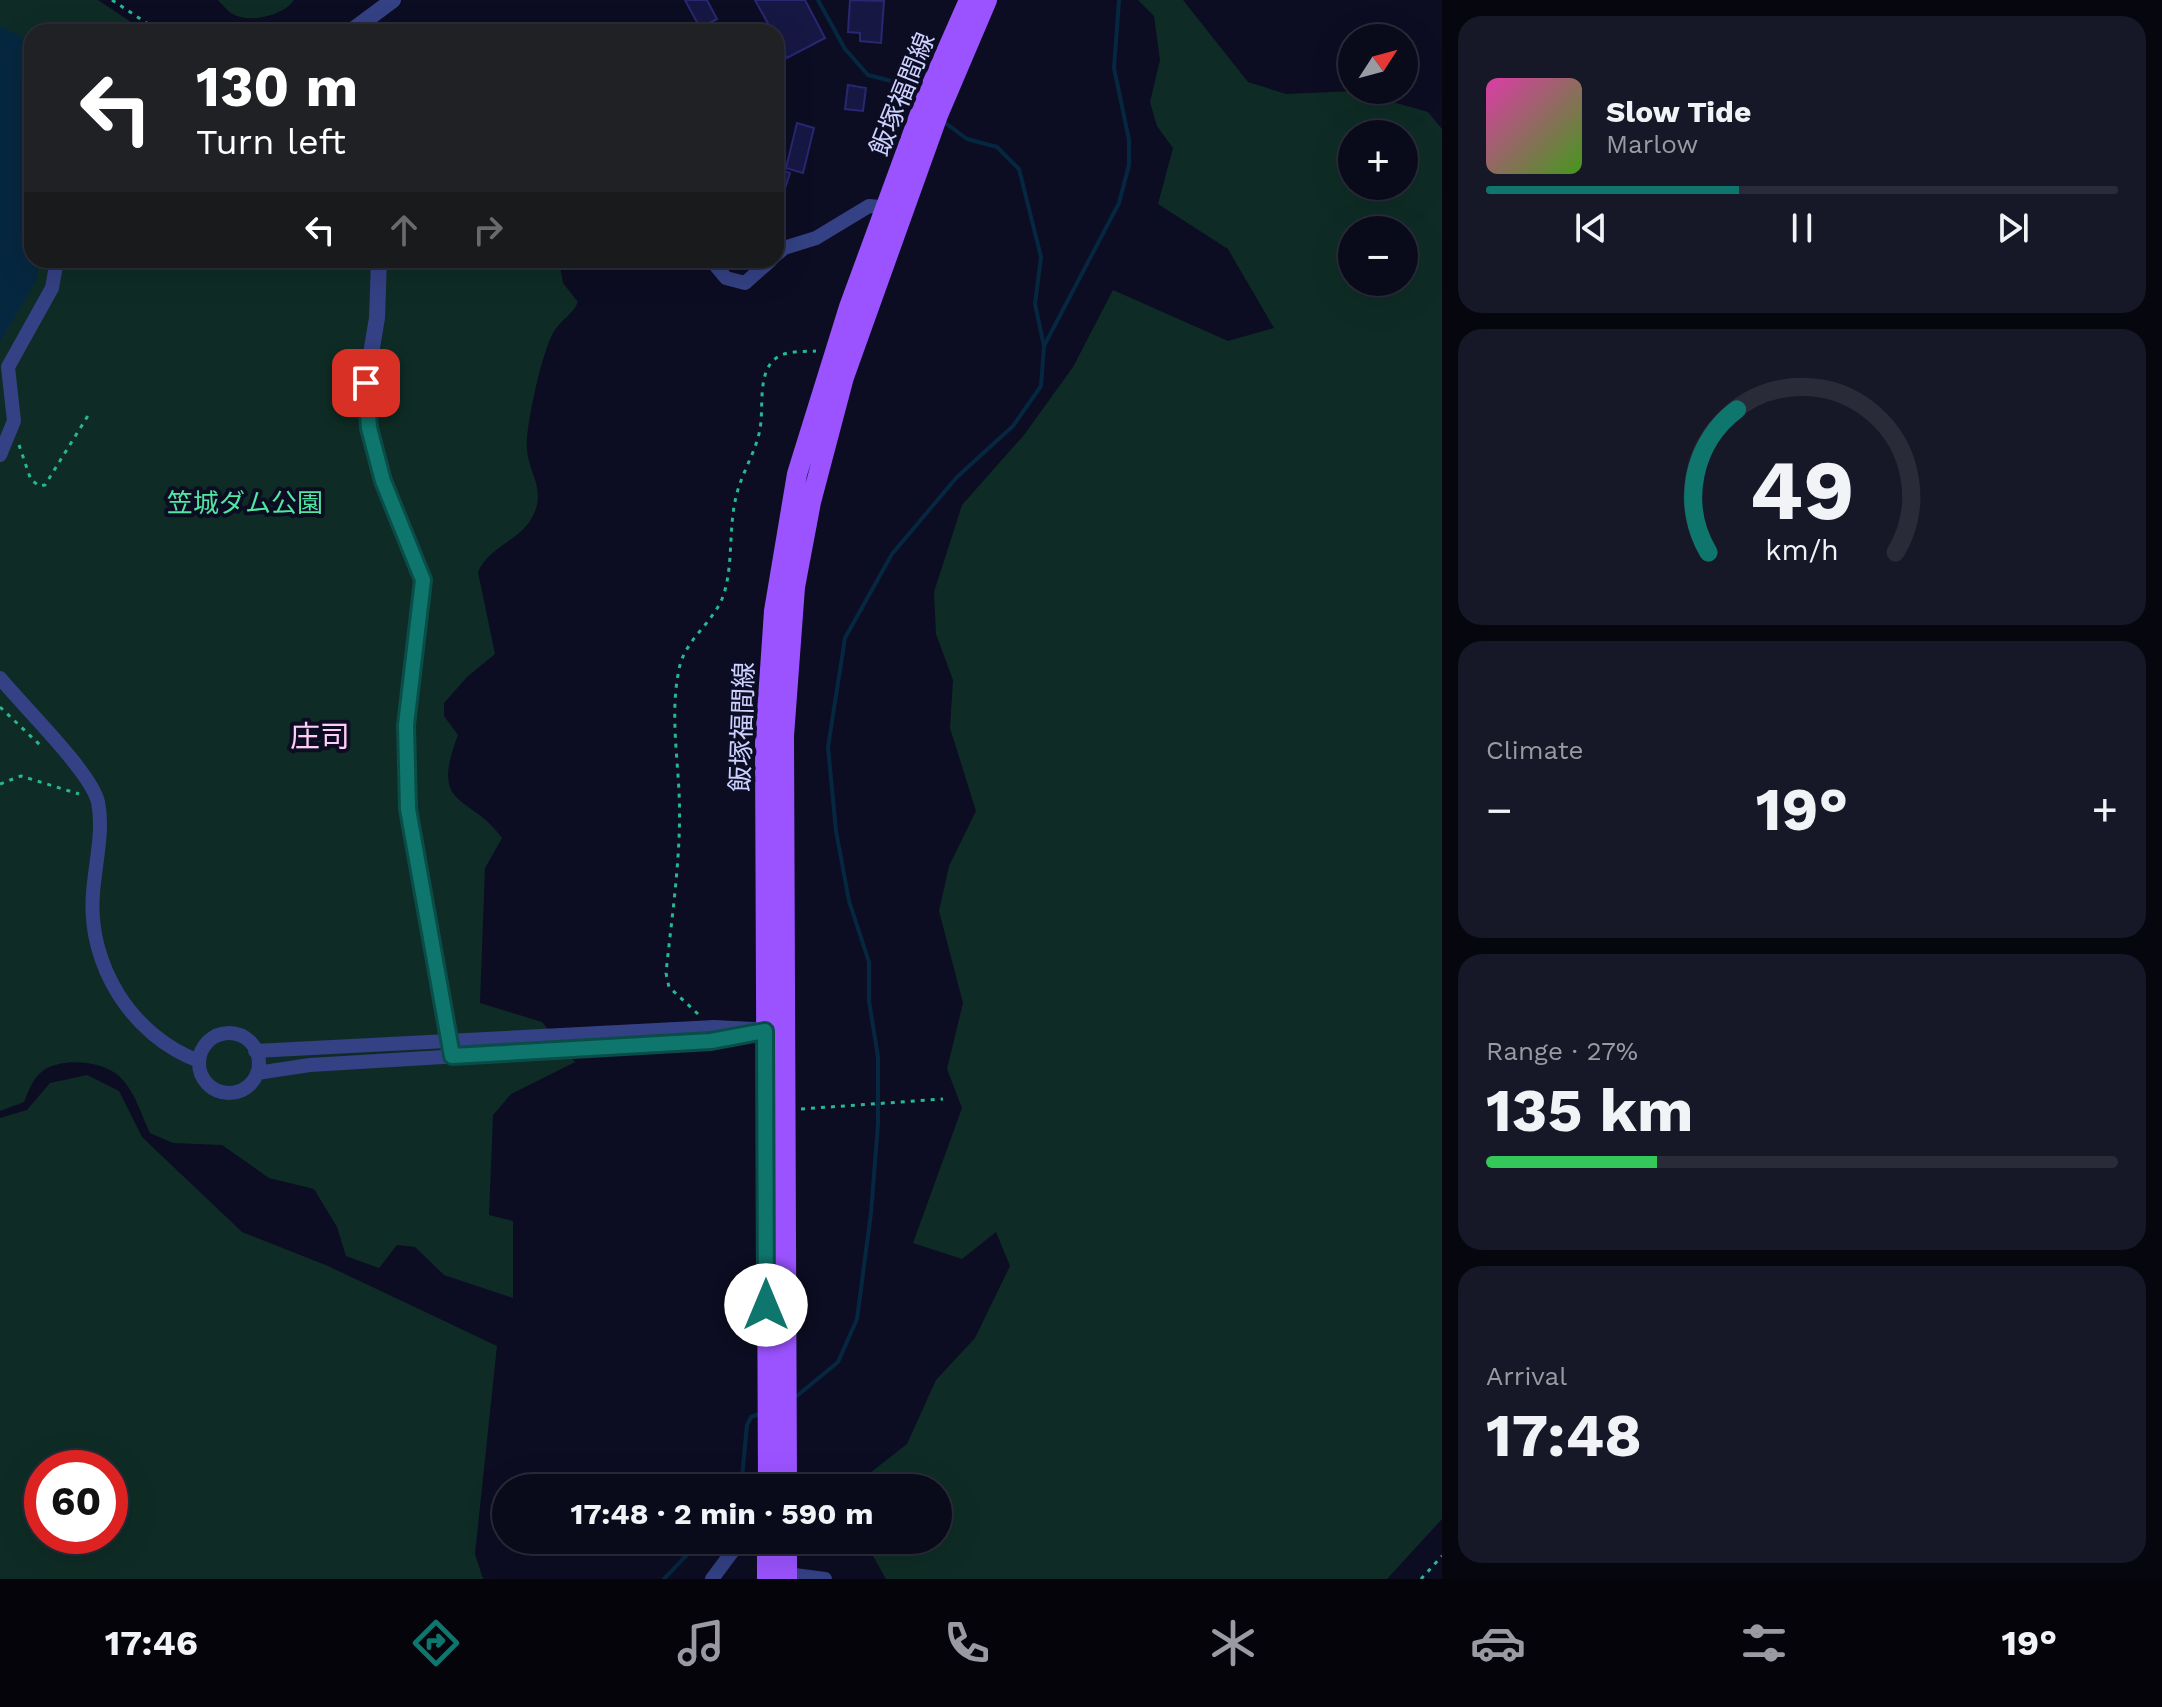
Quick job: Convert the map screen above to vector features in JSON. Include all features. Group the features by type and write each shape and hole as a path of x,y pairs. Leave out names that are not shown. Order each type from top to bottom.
{"main road":[{"name":"飯塚福間線","path":"787,1474 785,1111 775,1030 765,743 774,611 797,474 836,351 894,210 969,0"},
{"name":"飯塚福間線","path":"937,94 987,0"},
{"name":"飯塚福間線","path":"768,1474 775,1030 784,736 795,587 835,406 894,210"},
{"path":"767,1554 767,1579"},
{"path":"787,1554 787,1576"}],"street":[{"path":"361,24 393,0"},
{"path":"784,248 816,238 869,206 894,210"},
{"path":"0,455 12,427 8,367 52,288 56,268"},
{"path":"379,268 377,318 366,383 369,428 383,481 423,580 406,725 408,809 451,1049"},
{"path":"718,268 726,278 745,283 762,268"},
{"path":"0,678 85,776 98,801 99,839 92,922 114,985 139,1025 155,1040 199,1061"},
{"path":"257,1073 451,1049 714,1027 775,1030"},
{"path":"255,1051 711,1041 775,1030"},
{"path":"225,1033 241,1036 255,1051 257,1073 246,1088 228,1093 218,1091 204,1080 199,1061 210,1040 225,1033"},
{"path":"712,1579 731,1554"},
{"path":"787,1576 825,1579"}],"path":[{"path":"112,0 148,24"},
{"path":"714,1027 669,987 666,973 676,866 679,792 675,765 676,701 681,664 689,644 709,621 723,597 736,494 760,431 768,368 789,352 836,351"},
{"path":"12,427 31,480 40,486 50,478 89,414"},
{"path":"0,707 25,734 46,749 62,752"},
{"path":"0,784 21,776 45,781 98,801"},
{"path":"785,1111 943,1099"},
{"path":"1421,1579 1442,1556"}],"green space":[{"name":"笠城ダム公園","path":"0,0 98,0 134,24 24,24 24,268 560,268 563,283 578,302 550,339 532,407 527,449 538,492 535,510 524,528 489,557 478,572 495,654 467,677 444,703 444,716 458,735 450,759 448,777 451,789 502,838 485,868 480,1003 542,1022 575,1062 511,1094 493,1115 489,1215 513,1221 513,1298 444,1275 415,1247 397,1245 379,1268 346,1256 337,1227 314,1189 269,1178 222,1145 173,1143 150,1133 126,1084 105,1068 73,1062 52,1066 37,1076 24,1102 0,1111"},
{"path":"218,0 294,0 275,14 248,18 231,13"},
{"path":"1138,0 1183,0 1248,82 1286,94 1338,92 1338,104 1400,104 1428,112 1442,129 1442,1519 1387,1579 886,1579 872,1554 952,1554 952,1474 869,1474 907,1444 936,1380 975,1338 1010,1266 996,1232 962,1259 913,1243 962,1108 947,1069 963,1003 939,911 949,866 976,811 950,728 953,680 936,634 934,592 962,505 1024,435 1073,367 1113,290 1228,341 1274,328 1228,249 1158,204 1173,148 1157,126 1150,102 1160,60 1154,16"},
{"path":"87,1075 119,1091 142,1137 242,1232 328,1266 497,1346 475,1554 483,1579 0,1579 0,1118 27,1110 50,1083"}],"water":[{"path":"0,26 24,38 24,268 38,268 37,279 0,342"}],"building":[{"path":"685,0 707,0 717,19 708,24 698,24"},
{"path":"755,0 805,0 825,38 787,58 784,53 784,24 768,24"},
{"path":"850,0 884,1 881,43 860,41 860,33 848,32"},
{"path":"848,85 866,88 863,111 845,109"},
{"path":"797,123 814,128 803,173 786,168"},
{"path":"784,171 790,173 784,192"}],"waterway":[{"path":"818,0 845,49 868,75 895,82 918,102"},
{"path":"1044,346 1119,203 1129,165 1129,140 1114,68 1119,0"},
{"path":"792,1400 838,1362 857,1319 871,1213 878,1124 878,1057 869,1001 869,962 849,901 836,831 828,747 845,638 892,554 957,477 1013,426 1041,386 1044,346 1035,304 1041,257 1019,169 997,147 967,139 944,122"},
{"path":"742,1474 747,1425 751,1417 762,1413"},
{"path":"664,1579 688,1554"}],"district":[{"name":"庄司","path":"320,737"}],"route":[{"path":"366,383 369,428 383,481 423,580 406,725 408,809 452,1056 711,1041 765,1031 766,1305"}]}
